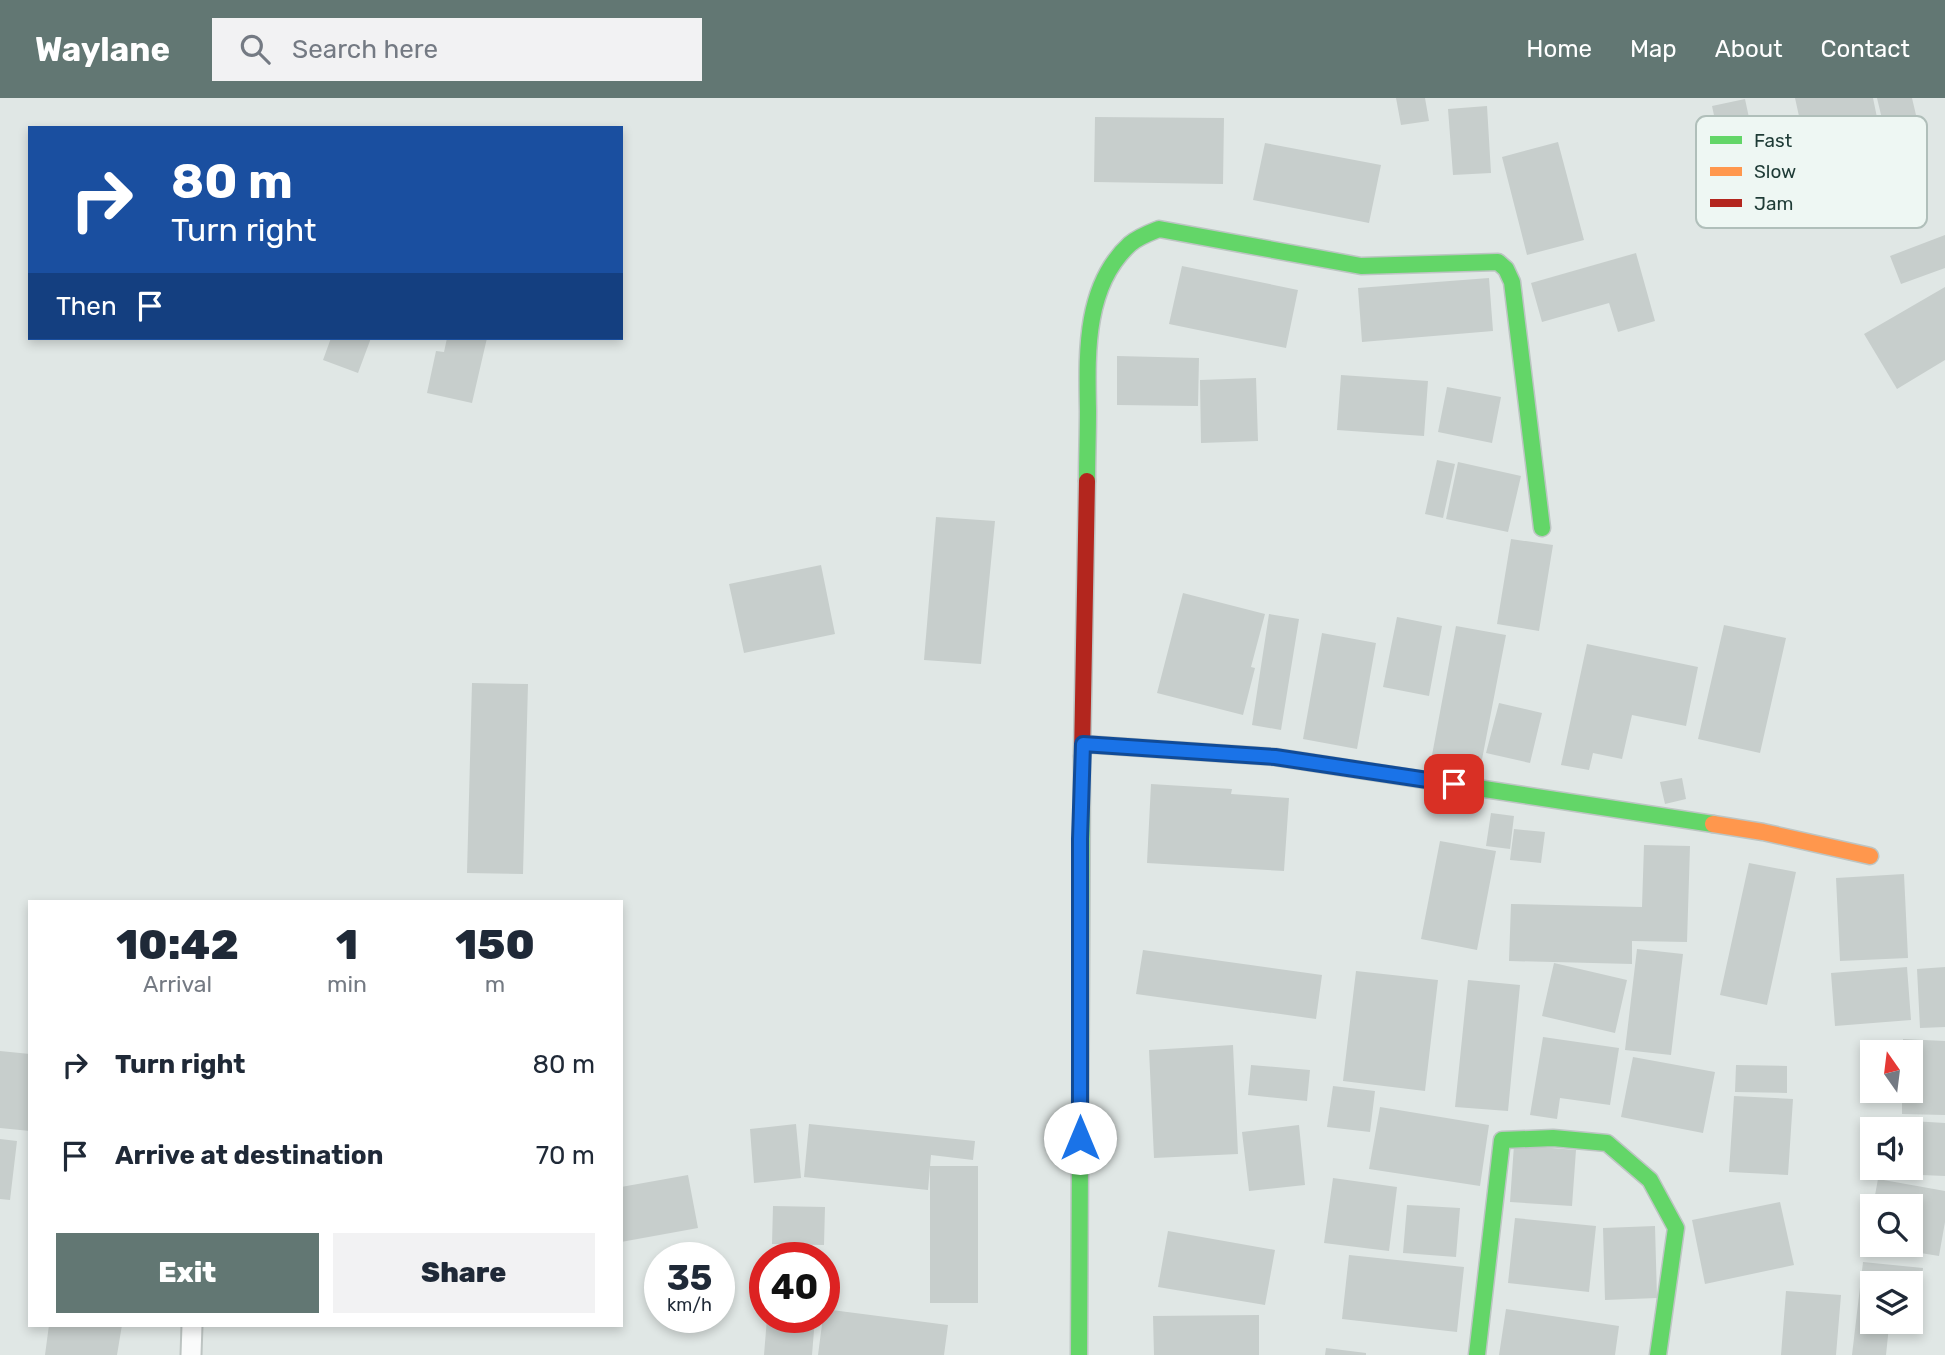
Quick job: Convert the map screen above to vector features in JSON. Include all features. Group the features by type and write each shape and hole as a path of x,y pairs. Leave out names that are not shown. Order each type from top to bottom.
{"street":[{"path":"1079,1355 1080,839 1088,413 1086,369 1091,319 1112,264 1132,242 1159,229 1361,266 1498,262 1506,269 1512,282 1542,528"},
{"path":"1083,744 1275,757 1763,832 1870,856"},
{"path":"1477,1355 1502,1140 1553,1138 1607,1143 1650,1180 1676,1228 1658,1355"}],"lane":[{"path":"191,1355 192,1327"}],"building":[{"path":"1396,98 1425,98 1429,121 1401,125"},
{"path":"1795,98 1873,98 1877,116 1799,116"},
{"path":"1877,98 1912,98 1916,115 1881,116"},
{"path":"1745,99 1749,116 1714,116 1712,106"},
{"path":"1487,106 1491,173 1453,175 1448,109"},
{"path":"1095,117 1224,118 1223,184 1094,182"},
{"path":"1558,142 1584,240 1527,255 1502,157"},
{"path":"1265,143 1381,165 1369,223 1253,200"},
{"path":"1945,235 1945,268 1901,284 1890,256"},
{"path":"1636,253 1655,321 1618,332 1609,303 1542,322 1531,283"},
{"path":"1182,266 1298,290 1286,348 1169,324"},
{"path":"1489,278 1493,331 1362,342 1358,288"},
{"path":"1945,287 1945,360 1897,389 1864,334"},
{"path":"330,340 370,340 358,373 323,360"},
{"path":"447,340 487,340 472,403 427,393 436,351 444,352"},
{"path":"1117,356 1199,358 1198,406 1117,405"},
{"path":"1341,375 1428,381 1424,436 1337,430"},
{"path":"1256,378 1258,441 1201,443 1200,380"},
{"path":"1447,387 1501,397 1492,443 1438,432"},
{"path":"1437,460 1455,464 1443,518 1425,514"},
{"path":"1458,462 1521,476 1508,532 1446,519"},
{"path":"936,517 995,521 981,664 924,660"},
{"path":"1511,539 1553,545 1539,631 1497,624"},
{"path":"821,565 835,634 744,653 729,584"},
{"path":"1183,593 1265,614 1251,667 1255,668 1243,715 1157,693"},
{"path":"1269,614 1299,619 1281,730 1252,725"},
{"path":"1397,617 1442,626 1429,696 1383,687"},
{"path":"1724,625 1786,638 1760,753 1698,739"},
{"path":"1456,626 1506,635 1479,775 1430,766"},
{"path":"1322,633 1376,643 1357,749 1303,739"},
{"path":"1587,644 1698,667 1686,726 1632,715 1622,759 1593,753 1589,770 1561,765"},
{"path":"472,683 528,684 523,874 467,873"},
{"path":"1499,703 1542,713 1530,763 1486,753"},
{"path":"1682,778 1686,799 1665,804 1660,782"},
{"path":"1151,784 1232,789 1231,794 1289,798 1284,871 1147,863"},
{"path":"1491,813 1514,816 1510,849 1486,846"},
{"path":"1514,829 1545,832 1541,863 1510,860"},
{"path":"1440,841 1496,851 1477,950 1421,939"},
{"path":"1644,845 1690,846 1687,942 1632,941 1632,964 1509,961 1511,904 1642,907"},
{"path":"1749,863 1796,872 1767,1005 1720,995"},
{"path":"1904,874 1908,958 1840,961 1836,878"},
{"path":"1637,949 1683,954 1671,1055 1625,1050"},
{"path":"1143,950 1322,975 1316,1019 1136,994"},
{"path":"1554,963 1627,980 1615,1033 1542,1016"},
{"path":"1907,967 1911,1020 1835,1026 1831,973"},
{"path":"1945,967 1945,1027 1920,1028 1917,969"},
{"path":"1356,971 1438,980 1425,1091 1343,1081"},
{"path":"1468,980 1520,985 1508,1111 1455,1107"},
{"path":"1543,1037 1619,1048 1610,1105 1560,1098 1557,1119 1530,1115"},
{"path":"1903,1039 1945,1041 1945,1115 1902,1114 1902,1103 1923,1103 1923,1040"},
{"path":"1233,1045 1238,1154 1154,1158 1149,1050"},
{"path":"0,1051 28,1054 28,1131 0,1128"},
{"path":"1633,1057 1715,1072 1703,1133 1621,1117"},
{"path":"1251,1065 1310,1070 1307,1101 1248,1095"},
{"path":"1736,1065 1787,1066 1787,1093 1735,1092"},
{"path":"1333,1086 1375,1091 1370,1132 1327,1127"},
{"path":"1734,1096 1793,1099 1788,1175 1729,1172"},
{"path":"1380,1107 1489,1125 1480,1186 1369,1169"},
{"path":"1923,1122 1945,1123 1945,1176 1923,1175"},
{"path":"796,1124 801,1178 754,1183 750,1129"},
{"path":"809,1124 975,1141 973,1160 931,1155 928,1190 804,1177"},
{"path":"1299,1125 1305,1185 1249,1191 1242,1132"},
{"path":"0,1139 17,1141 10,1200 0,1199"},
{"path":"1514,1145 1576,1150 1572,1206 1510,1202"},
{"path":"930,1166 978,1166 978,1303 930,1303"},
{"path":"688,1175 698,1228 623,1242 623,1187"},
{"path":"1333,1178 1397,1187 1389,1251 1324,1243"},
{"path":"1878,1180 1945,1191 1945,1222 1939,1256 1923,1253 1923,1194 1875,1194"},
{"path":"1780,1202 1794,1265 1705,1284 1692,1220"},
{"path":"1407,1205 1460,1208 1456,1257 1403,1253"},
{"path":"773,1206 825,1207 824,1242 772,1242"},
{"path":"1515,1218 1596,1226 1589,1292 1508,1283"},
{"path":"1655,1226 1657,1298 1605,1300 1603,1228"},
{"path":"1168,1231 1275,1250 1265,1305 1158,1287"},
{"path":"1349,1255 1464,1267 1457,1332 1342,1319"},
{"path":"1863,1262 1923,1268 1923,1271 1862,1271"},
{"path":"1860,1287 1860,1334 1888,1334 1886,1355 1852,1355"},
{"path":"1786,1291 1841,1295 1836,1355 1781,1355"},
{"path":"1506,1309 1619,1326 1615,1355 1499,1355"},
{"path":"840,1311 948,1325 944,1355 818,1355 821,1333 840,1333"},
{"path":"1259,1315 1259,1355 1154,1355 1153,1316"},
{"path":"49,1327 122,1327 117,1355 45,1355"},
{"path":"766,1333 814,1333 812,1355 764,1355"},
{"path":"1326,1348 1366,1353 1366,1355 1325,1355"}],"traffic: fast":[{"path":"1087,481 1091,322 1104,280 1115,261 1140,237 1159,229 1361,266 1498,262 1506,269 1512,282 1542,528"},
{"path":"1083,744 1275,757 1713,824"},
{"path":"1079,1355 1082,756"},
{"path":"1477,1355 1502,1140 1553,1138 1607,1143 1650,1180 1676,1228 1658,1355"}],"traffic: slow":[{"path":"1713,824 1763,832 1870,856"}],"traffic: jam":[{"path":"1082,756 1087,481"}],"route":[{"path":"1080,1138 1080,839 1083,744 1275,757 1454,784"}]}
